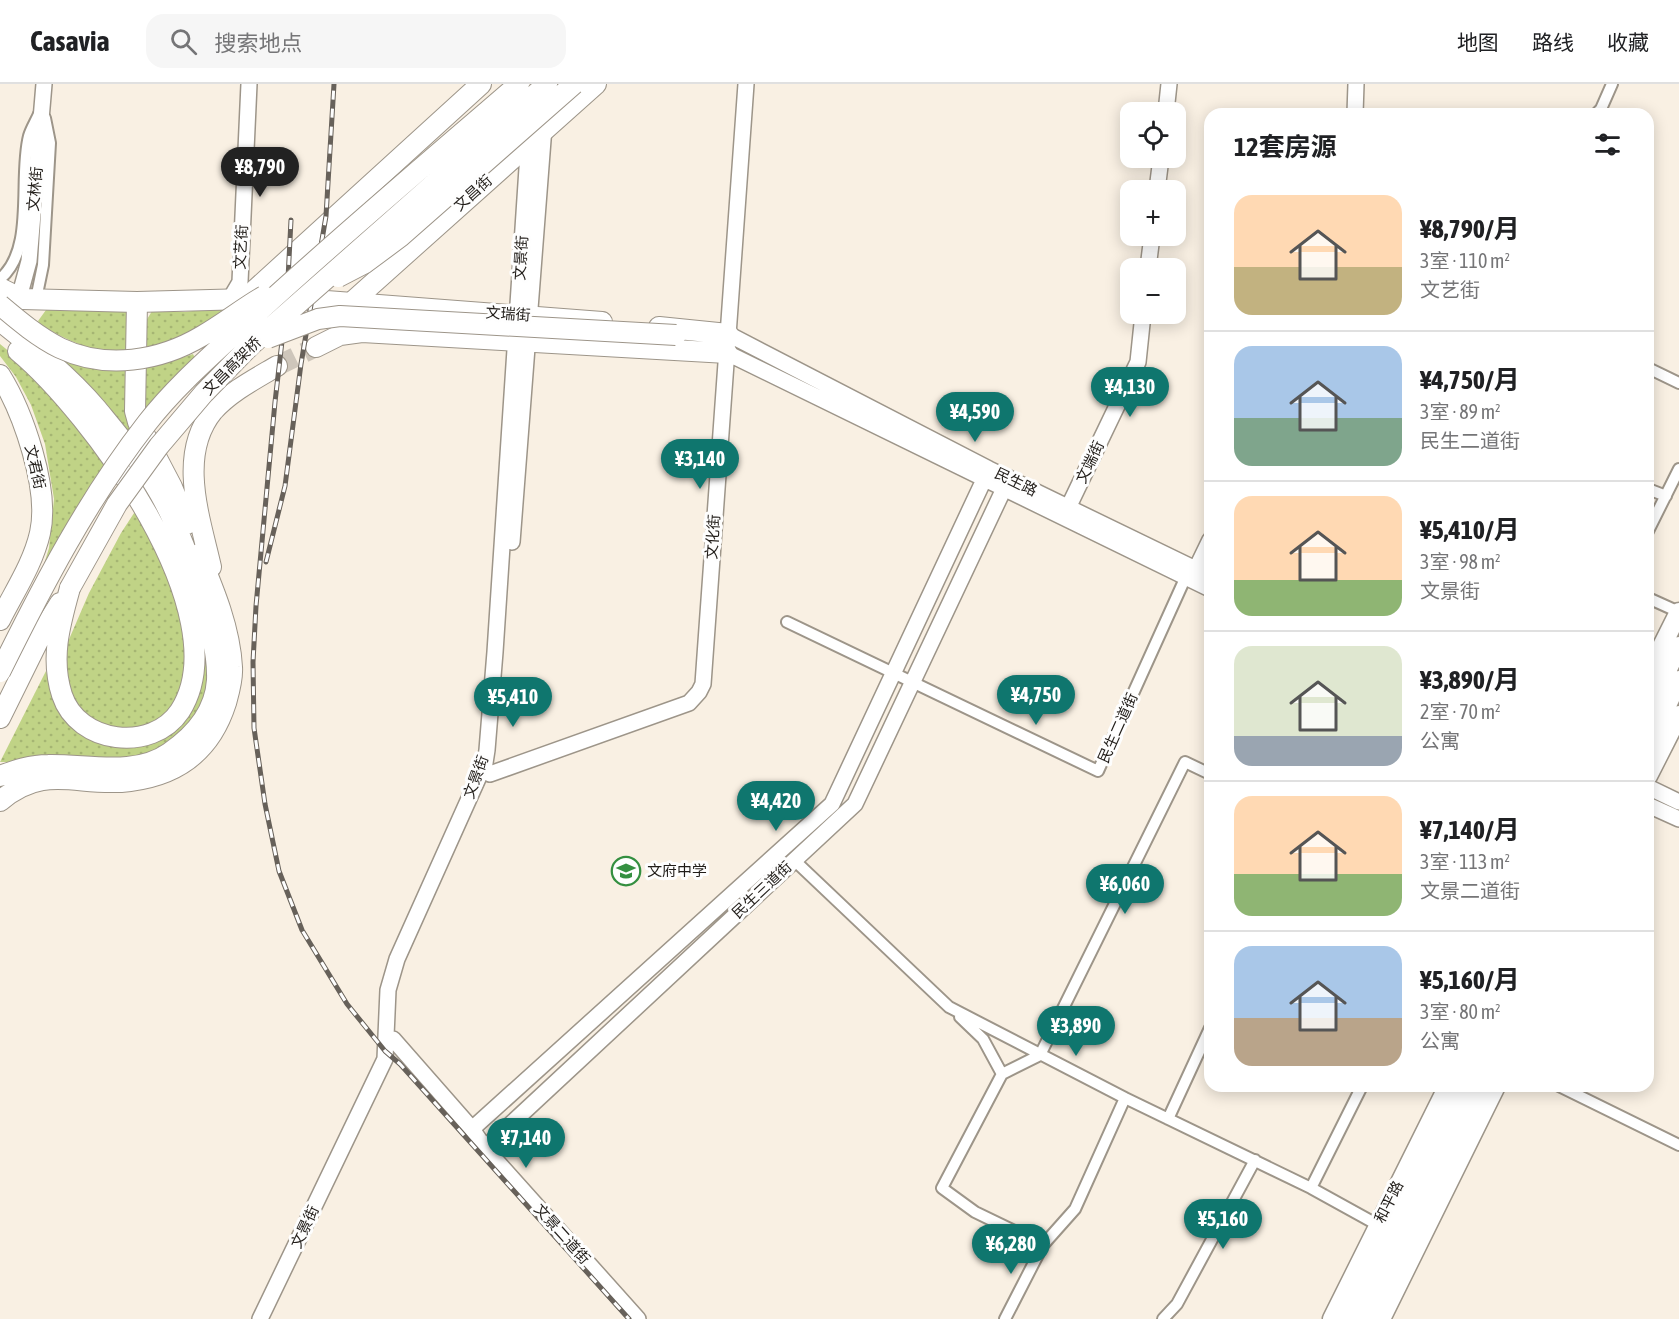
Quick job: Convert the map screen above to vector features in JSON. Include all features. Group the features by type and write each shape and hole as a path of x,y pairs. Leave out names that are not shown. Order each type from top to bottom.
{"highway":[{"path":"0,288 22,299 28,297 137,302 237,299 481,84"},
{"path":"413,176 450,125 497,84"},
{"name":"文昌高架桥","path":"0,672 62,551 87,508 148,422 188,378 295,278 519,84"},
{"name":"文昌高架桥","path":"0,718 45,627 70,588 117,504 159,446 204,393 251,345 547,84"},
{"path":"317,287 365,263 400,237 574,84"},
{"name":"文昌街","path":"351,303 596,84"},
{"path":"0,305 43,338 62,349 107,360 129,360 153,357 176,350 295,278"},
{"name":"文瑞街","path":"237,299 288,298 523,315 727,343"},
{"path":"137,302 135,411 138,422 172,487 217,599"},
{"path":"251,345 318,319 340,316 692,337 727,343"},
{"path":"0,321 60,371 97,408 160,494 180,539 211,629 217,680 212,701 202,723 167,755 142,765 82,767 48,765 19,769 0,776"},
{"name":"文瑞街","path":"316,347 340,335 362,333 521,342 727,343"},
{"path":"0,335 68,401 100,440 144,506 160,538 186,605 194,656 192,683 180,711 170,723 154,733 134,738 104,735 83,724 72,712 62,697 57,671 57,639 70,588"},
{"path":"0,792 8,785 33,780 55,778 130,781 158,775 197,753 212,736 221,718 229,692 232,670 230,645 217,599 196,494 193,470 194,449 201,428 214,411 230,396 277,366"},
{"name":"文君街","path":"0,375 9,389 25,428 37,470 42,502 41,532 30,563 0,620"},
{"path":"0,801 12,791 33,780"}],"main road":[{"path":"1654,662 1679,612"},
{"path":"1654,698 1679,646"},
{"path":"1654,732 1679,680"},
{"path":"1654,765 1679,715"},
{"name":"和平路","path":"1332,1319 1445,1092"},
{"path":"1381,1319 1477,1092"},
{"name":"和平路","path":"1349,1319 1477,1092"},
{"name":"和平路","path":"1366,1319 1477,1092"}],"street":[{"name":"文林街","path":"28,297 44,84"},
{"name":"文艺街","path":"237,299 240,282 249,84"},
{"name":"文景街","path":"523,315 532,84"},
{"name":"文景街","path":"272,1319 393,1063 396,994 406,961 490,774 494,760 523,315 544,131 547,84"},
{"name":"文化街","path":"490,774 689,703 703,684 746,84"},
{"path":"1167,102 1169,84"},
{"path":"1355,108 1356,84"},
{"path":"1601,108 1612,84"},
{"path":"0,279 16,259 29,136 42,106"},
{"name":"文端街","path":"1068,508 1138,362 1142,324"},
{"name":"文景街","path":"260,1319 384,1059 388,990 397,959 484,763 521,342"},
{"name":"民生路","path":"727,343 1007,484 1196,572"},
{"path":"1654,371 1679,383"},
{"path":"1654,519 1679,469"},
{"name":"民生三道街","path":"472,1129 832,804 987,474"},
{"name":"民生路","path":"1007,484 1068,508 1196,572"},
{"name":"民生三道街","path":"485,1148 855,804 1007,484"},
{"path":"1654,491 1666,496"},
{"name":"民生二道街","path":"787,622 1098,771 1204,554"},
{"path":"1654,601 1679,612"},
{"path":"1043,1245 975,1212 942,1188 1002,1074 1040,1055 1185,762 1204,771"},
{"path":"1654,790 1679,802"},
{"path":"1654,808 1679,819"},
{"path":"794,860 983,1039 1002,1074"},
{"path":"948,1007 1125,1098 1311,1188 1378,1224"},
{"name":"文景二道街","path":"393,1039 472,1129 485,1148 638,1319"},
{"path":"1168,1119 1204,1041"},
{"path":"1311,1188 1359,1092"},
{"path":"1570,1092 1679,1145"},
{"path":"1005,1319 1043,1245 1075,1209 1125,1098"},
{"path":"1163,1319 1177,1304 1255,1160"}],"green space":[{"path":"53,305 130,308 127,353 103,351 81,345 40,324 38,321"},
{"path":"237,305 212,328 143,351 146,321 152,311 185,312"},
{"path":"0,344 17,358 108,461 79,506 41,574 49,548 54,499 45,444 31,405 16,377 0,356"},
{"path":"56,354 126,368 134,428 127,437"},
{"path":"193,354 195,358 144,414 141,368"},
{"path":"138,507 175,589 189,660 180,696 163,717 140,729 110,727 90,719 80,709 64,678 67,644 89,593 121,533"},
{"path":"204,641 208,673 203,702 189,726 155,751 118,759 40,756 0,762 46,671 53,698 103,743 187,716 197,698 203,680"}],"tunnel":[{"path":"277,366 316,347"}],"railway":[{"path":"266,562 285,486 301,364 326,216 334,84"},
{"path":"291,220 287,298 275,402 253,662 254,728 265,804 279,871 302,930 347,1004 385,1051 400,1064 629,1319"}],"place":[{"name":"文府中学","path":"626,871"}]}
